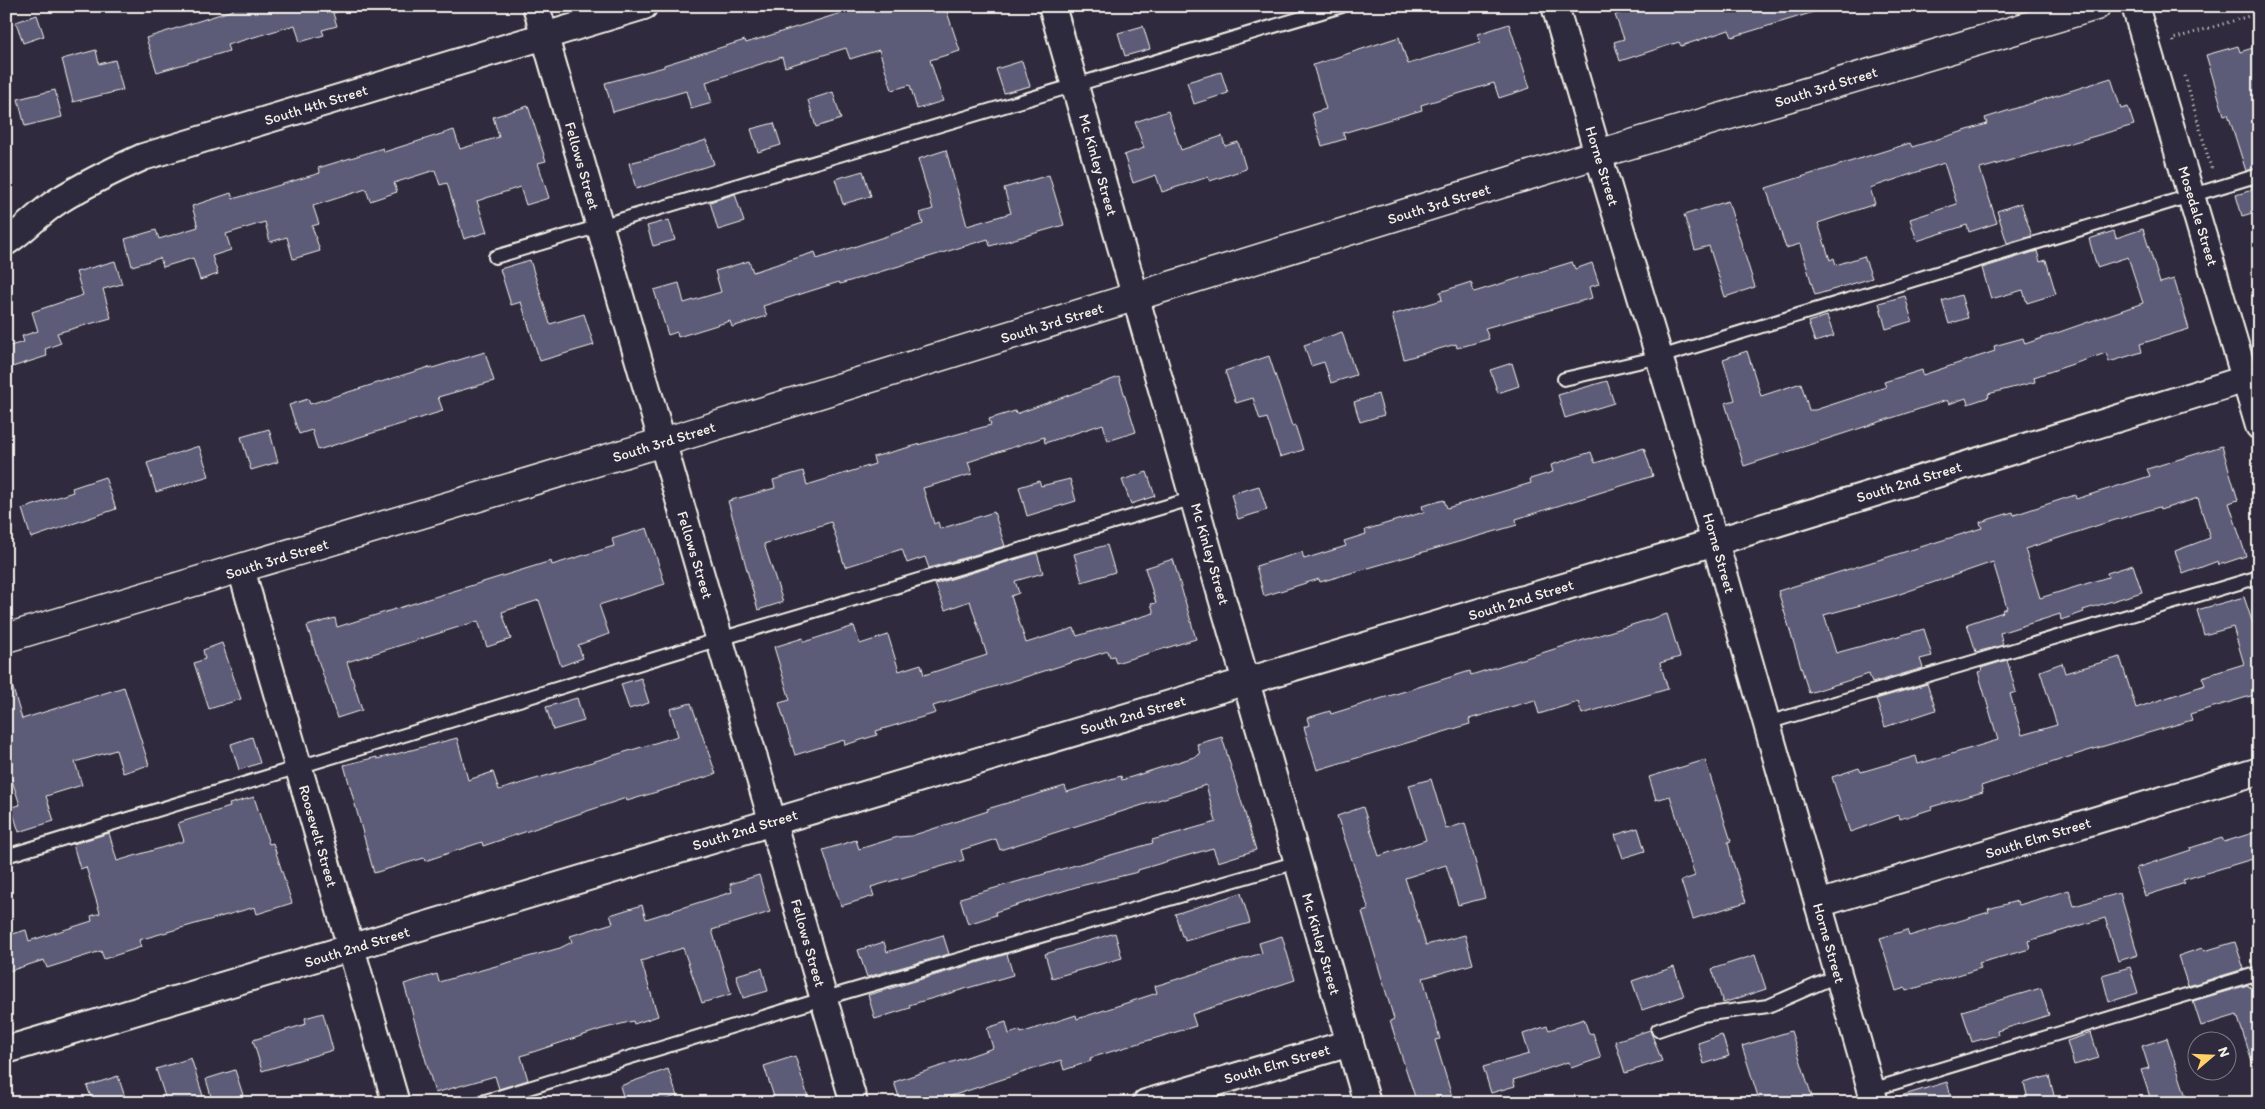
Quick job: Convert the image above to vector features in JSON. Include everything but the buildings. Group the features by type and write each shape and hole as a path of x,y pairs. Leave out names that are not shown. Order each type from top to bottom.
{"street":[{"name":"Fellows Street","path":"536,6 661,443 774,821 854,1103"},
{"name":"South 4th Street","path":"6,242 22,232 56,202 98,177 143,157 644,6"},
{"name":"Mc Kinley Street","path":"1052,6 1367,1103"},
{"name":"Horne Street","path":"1555,6 1716,542 1873,1096"},
{"name":"South 3rd Street","path":"6,638 661,443 1598,154 2096,6"},
{"name":"Mosedale Street","path":"2135,6 2191,194 2252,377 2259,426"},
{"name":"South 2nd Street","path":"6,1050 1716,542 2252,377"},
{"name":"Roosevelt Street","path":"241,569 396,1103"},
{"name":"South Elm Street","path":"1818,904 2259,771"},
{"name":"South Elm Street","path":"1146,1103 1350,1043"}],"lane":[{"path":"496,257 1342,6"},
{"path":"1564,379 1660,357 2191,194 2259,175"},
{"path":"6,856 299,769 720,639 1194,498"},
{"path":"1767,723 2259,577"},
{"path":"479,1103 824,998 1298,862"},
{"path":"1873,1096 2259,973"},
{"path":"1658,1030 1702,1015 1768,1006 1838,975"}],"path":[{"path":"2176,48 2173,40 2259,13"},
{"path":"2182,67 2216,188"}]}
